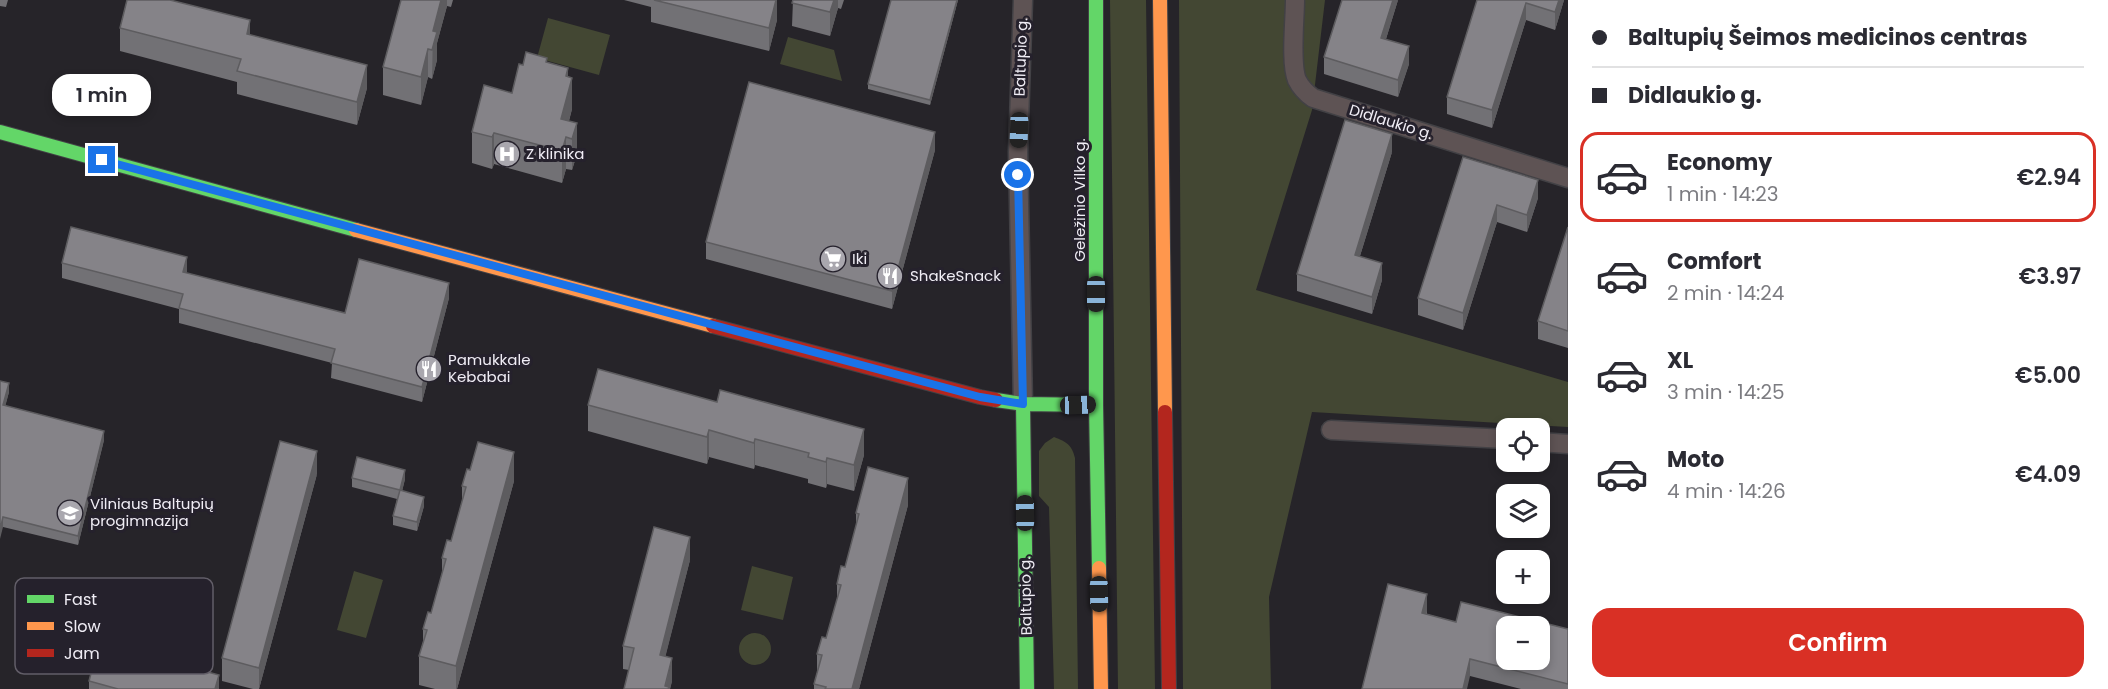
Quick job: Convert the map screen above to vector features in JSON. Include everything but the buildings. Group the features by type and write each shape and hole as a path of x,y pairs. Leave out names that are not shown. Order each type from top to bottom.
{"main road":[{"name":"Geležinio Vilko g.","path":"1096,0 1096,405 1101,689"},
{"path":"1160,0 1169,689"},
{"path":"0,132 507,271 980,397 1023,404 1096,405"},
{"name":"Baltupio g.","path":"1023,404 1027,689"}],"street":[{"name":"Baltupio g.","path":"1023,0 1018,152 1023,404"},
{"name":"Didlaukio g.","path":"1295,0 1297,79 1303,91 1312,98 1568,178"},
{"path":"1331,430 1496,438"},
{"path":"1550,443 1568,444"}],"green space":[{"path":"1110,0 1146,0 1155,689 1118,689"},
{"path":"1179,0 1325,0 1312,110 1256,290 1568,382 1568,427 1550,426 1550,418 1496,418 1496,423 1312,412 1269,597 1271,689 1183,689"},
{"path":"548,18 610,35 599,75 537,58"},
{"path":"788,37 834,50 842,81 780,64"},
{"path":"1054,437 1068,444 1075,458 1078,689 1054,689 1049,507 1039,496 1039,451"},
{"path":"752,566 793,577 783,620 741,610"},
{"path":"354,571 383,580 366,638 337,630"},
{"path":"755,633 766,638 771,649 766,660 755,665 744,660 739,649 744,638"}],"traffic: fast":[{"path":"1096,0 1096,405 1099,568"},
{"path":"0,132 356,230"},
{"path":"996,400 1023,404 1096,405"},
{"path":"1023,404 1027,689"}],"traffic: slow":[{"path":"1160,0 1165,412"},
{"path":"356,230 713,326"},
{"path":"1099,568 1101,689"}],"traffic: jam":[{"path":"713,326 996,400"},
{"path":"1165,412 1169,689"}],"place":[{"name":"Z klinika","path":"507,154"},
{"name":"Iki","path":"833,259"},
{"name":"ShakeSnack","path":"890,276"},
{"name":"Pamukkale Kebabai","path":"429,369"},
{"name":"Vilniaus Baltupių progimnazija","path":"70,513"}],"route":[{"path":"102,160 980,397 1023,404 1018,175"}]}
